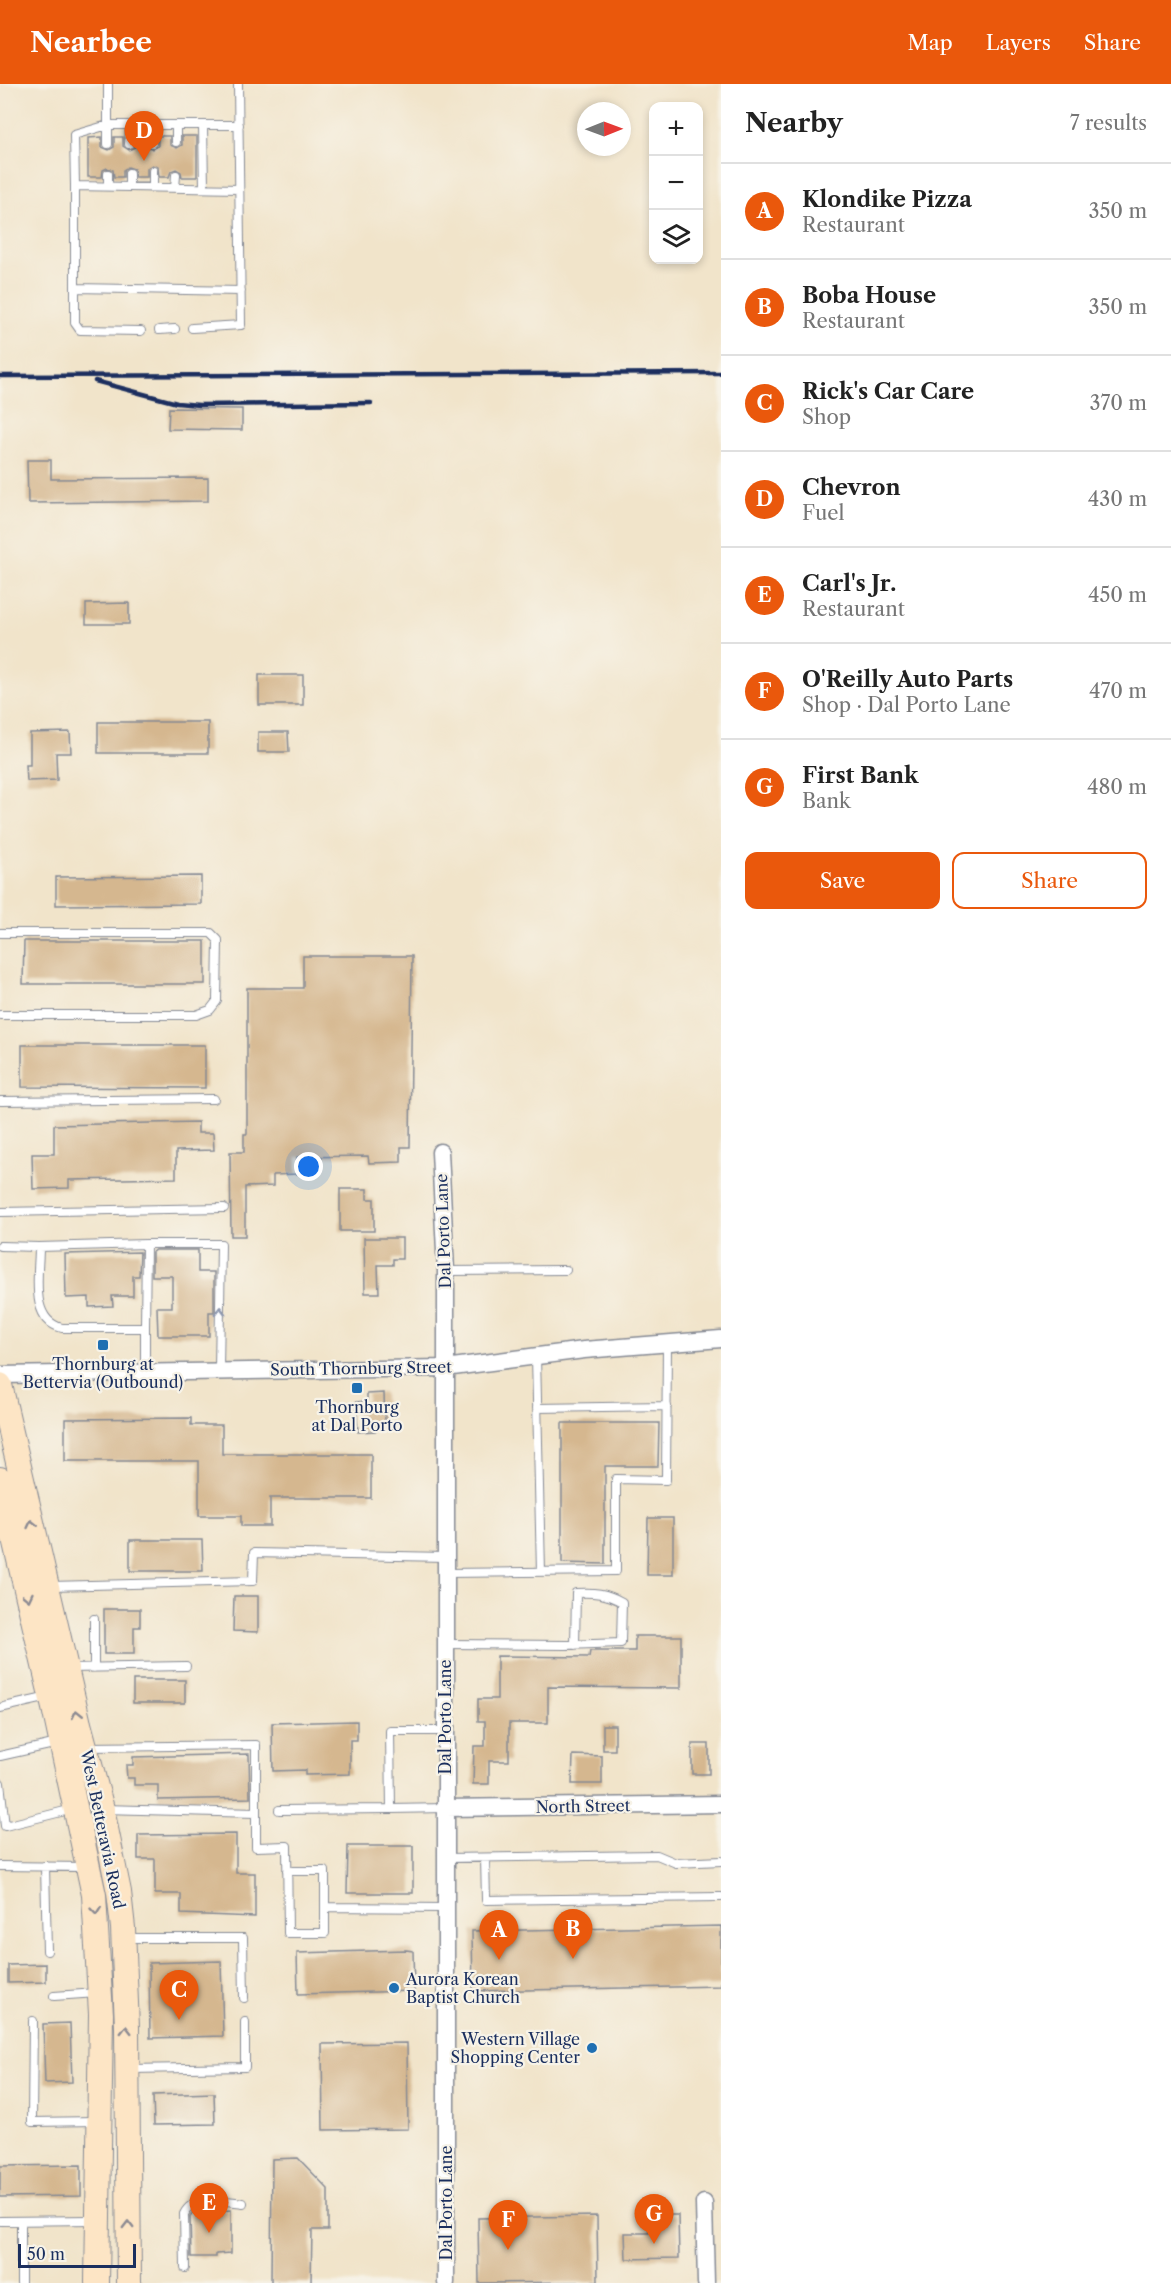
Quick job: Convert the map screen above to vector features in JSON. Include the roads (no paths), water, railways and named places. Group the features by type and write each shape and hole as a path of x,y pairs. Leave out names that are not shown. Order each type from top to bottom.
{"main road":[{"name":"West Betteravia Road","path":"0,1385 46,1586 102,1809 119,1892 123,1938 127,2069 129,2283"},
{"name":"West Betteravia Road","path":"0,1479 62,1742 96,1915 100,1993 97,2283"}],"street":[{"name":"Dal Porto Lane","path":"440,1152 446,1272 446,2283"},
{"name":"South Thornburg Street","path":"0,1375 445,1368 536,1356 721,1339"},
{"name":"North Street","path":"446,1808 721,1804"},
{"path":"704,2203 706,2283"}],"lane":[{"path":"108,84 108,144"},
{"path":"192,328 241,325 238,84"},
{"path":"141,330 80,330 75,323 74,135 108,125 238,125"},
{"path":"129,144 130,125"},
{"path":"152,125 152,143"},
{"path":"176,125 177,142"},
{"path":"203,125 204,188"},
{"path":"153,171 153,187"},
{"path":"129,173 129,187"},
{"path":"108,174 108,186"},
{"path":"176,175 176,188"},
{"path":"75,186 239,189"},
{"path":"75,288 241,291"},
{"path":"159,330 175,329"},
{"path":"0,933 211,933 218,940 217,1000 210,1010 196,1015 0,1015"},
{"path":"0,1101 214,1099"},
{"path":"0,1212 224,1208"},
{"path":"145,1371 146,1244"},
{"path":"0,1246 221,1244 219,1370"},
{"path":"39,1247 40,1311 49,1323 62,1328 145,1328"},
{"path":"446,1272 566,1270"},
{"path":"46,1586 253,1581 254,1553 541,1572 616,1571 616,1479 666,1480 668,1343"},
{"path":"536,1356 541,1572"},
{"path":"537,1408 667,1406"},
{"path":"445,1644 575,1645 621,1643 622,1602 610,1595 596,1592 576,1593 575,1645"},
{"path":"94,1620 94,1668"},
{"path":"66,1668 186,1666"},
{"path":"0,1708 51,1697"},
{"path":"391,1809 390,1731 446,1731"},
{"path":"0,1756 62,1742"},
{"path":"85,1747 256,1745 256,1847 287,1846 287,1871 288,1933 325,1933 325,1871 287,1871"},
{"path":"0,1783 5,1826 76,1808"},
{"path":"279,1810 446,1808"},
{"path":"102,1809 256,1814"},
{"path":"446,1858 657,1855 676,1863 721,1861"},
{"path":"486,1858 486,1900 721,1897"},
{"path":"0,1866 88,1867"},
{"path":"45,1866 47,1951"},
{"path":"325,1907 446,1908"},
{"path":"123,1938 243,1938 244,1998"},
{"path":"54,1996 100,1993"},
{"path":"33,2021 32,2122 100,2121"},
{"path":"127,2069 245,2067 245,2022"},
{"path":"185,2268 184,2214 187,2207 194,2202 243,2203"},
{"path":"0,2221 99,2220"},
{"path":"21,2221 21,2283"}],"railway":[{"path":"0,376 721,373"},
{"path":"95,381 177,403 199,405 371,403"}],"place":[{"name":"Chevron","path":"144,161"},
{"name":"Thornburg at Bettervia (Outbound)","path":"103,1345"},
{"name":"Thornburg at Dal Porto","path":"357,1388"},
{"name":"Boba House","path":"573,1959"},
{"name":"Klondike Pizza","path":"499,1960"},
{"name":"Aurora Korean Baptist Church","path":"394,1988"},
{"name":"Rick's Car Care","path":"179,2020"},
{"name":"Western Village Shopping Center","path":"592,2048"},
{"name":"Carl's Jr.","path":"209,2233"},
{"name":"First Bank","path":"654,2244"},
{"name":"O'Reilly Auto Parts","path":"508,2250"}]}
